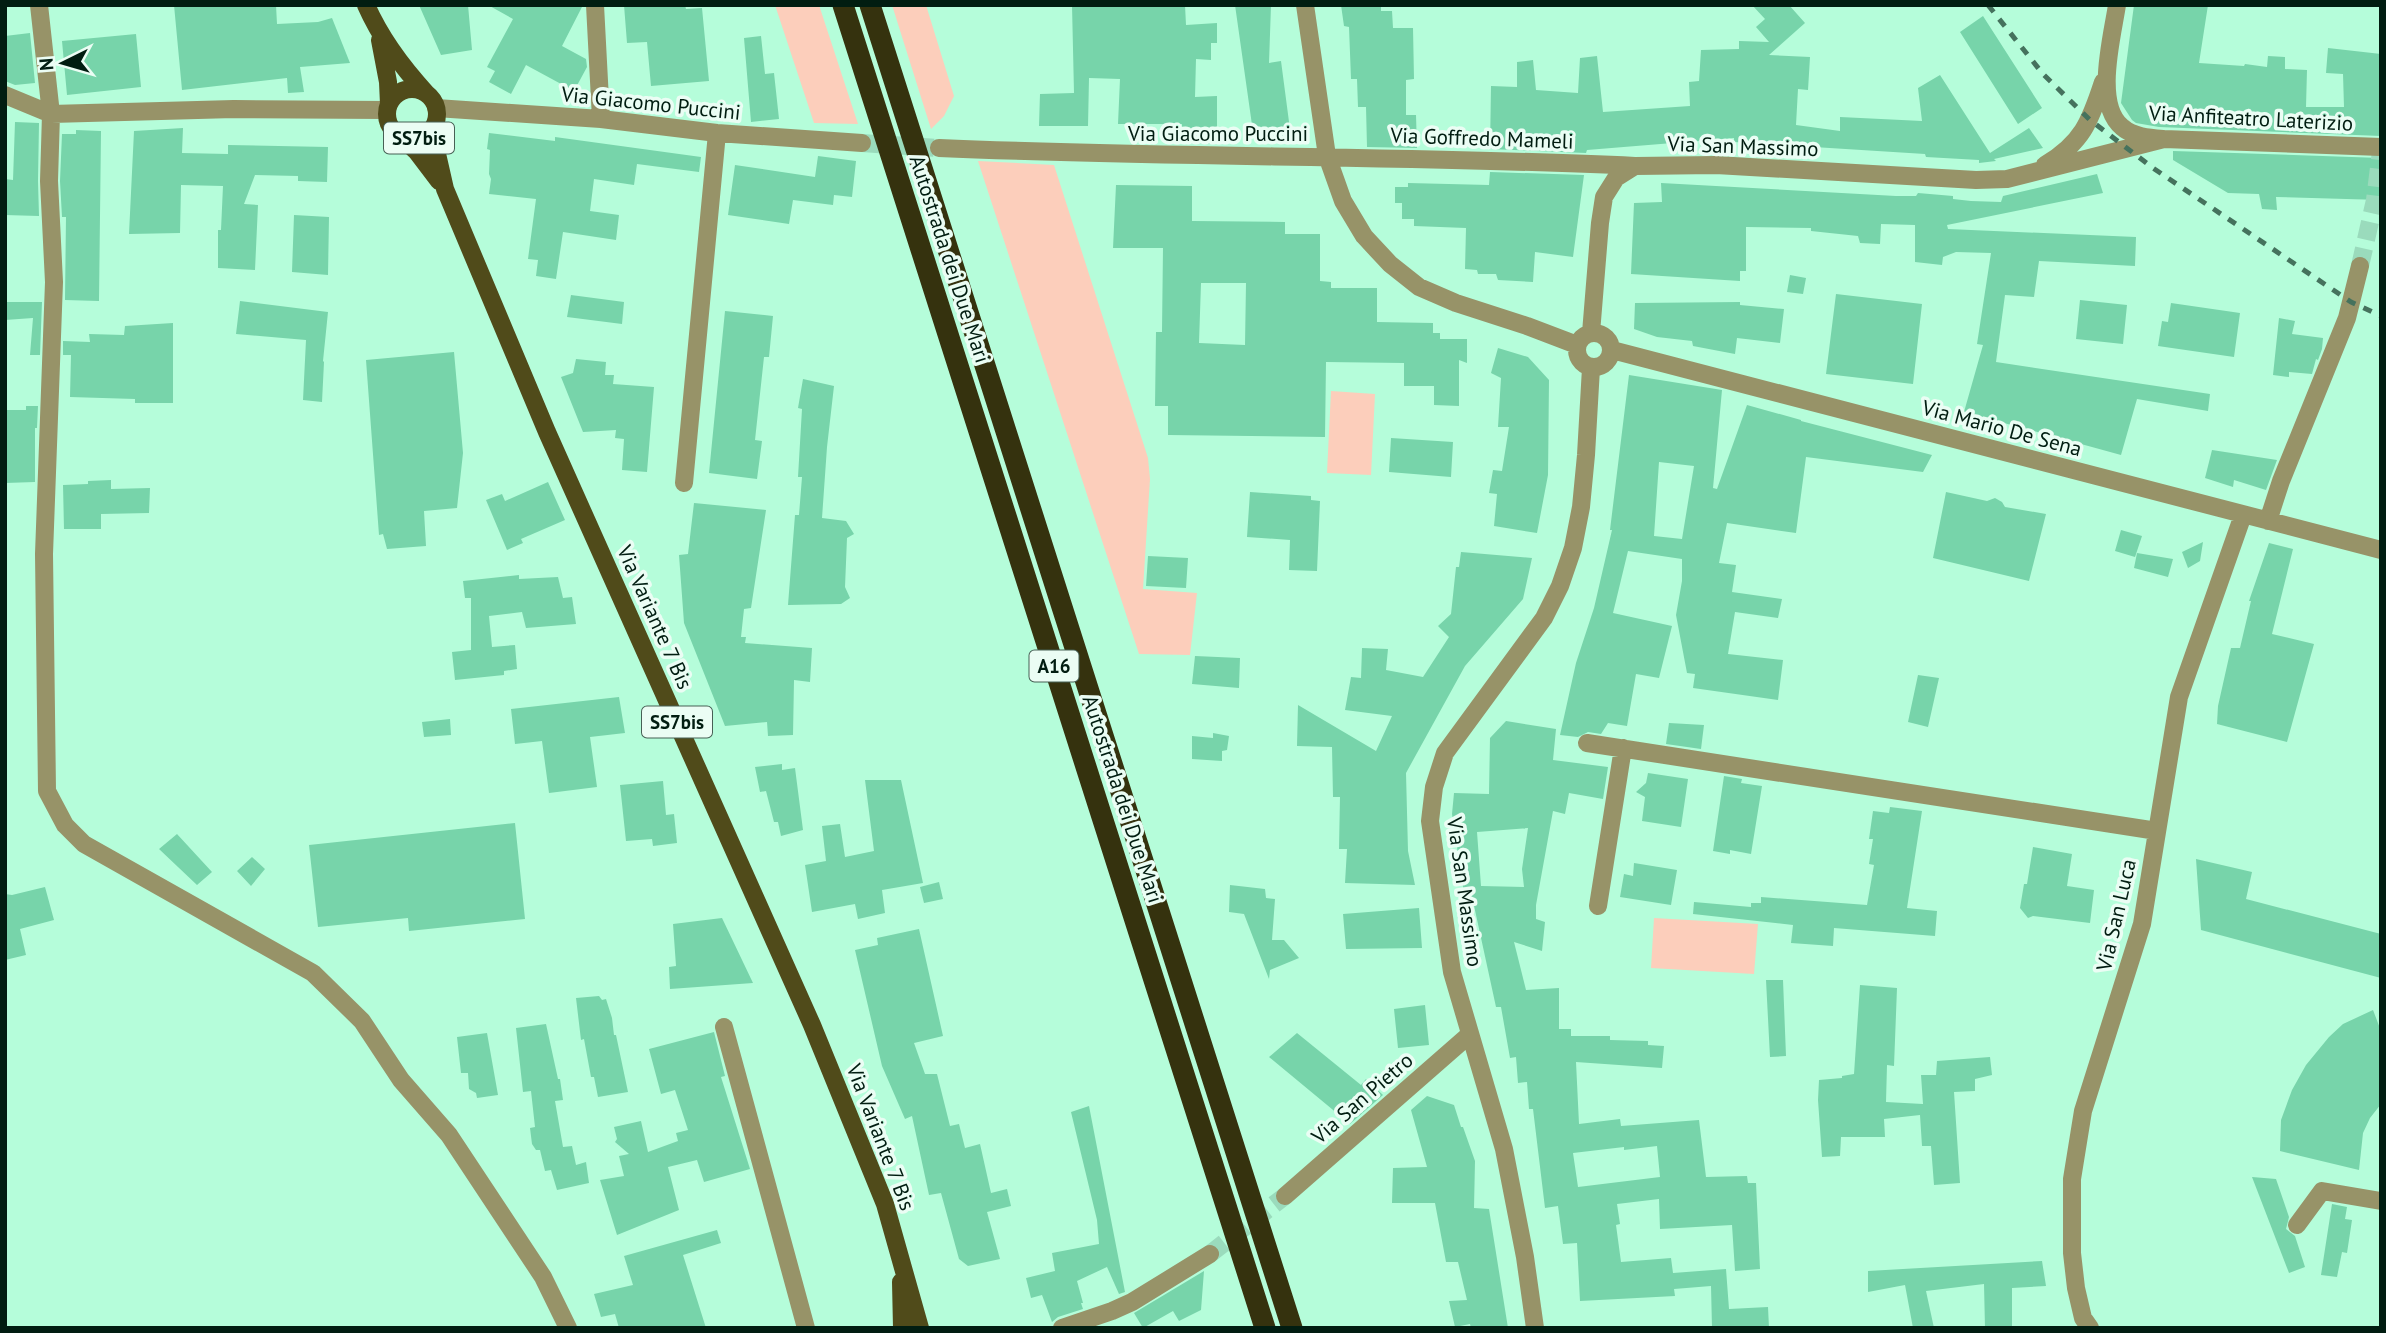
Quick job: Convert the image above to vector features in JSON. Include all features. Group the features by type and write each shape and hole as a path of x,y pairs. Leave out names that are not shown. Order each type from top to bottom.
{"highway":[{"name":"Autostrada dei Due Mari","path":"843,5 1265,1328"},
{"name":"Autostrada dei Due Mari","path":"870,5 1292,1328"}],"main road":[{"name":"SS7bis","path":"366,5 379,33 433,108 428,133 422,137 415,139 400,136 389,125 388,82 379,33"},
{"name":"SS7bis","path":"388,107 392,98 404,90 417,90 433,108"},
{"name":"Via Variante 7 Bis","path":"433,108 435,145 445,189 547,432 812,1025 884,1204 920,1328"},
{"name":"Via Variante 7 Bis","path":"400,136 417,152 445,189"},
{"name":"Via Variante 7 Bis","path":"901,1257 902,1328"}],"street":[{"path":"39,5 51,114 49,181 54,282 44,554 47,791 65,825 84,844 313,973 362,1021 401,1080 449,1135 543,1277 568,1328"},
{"path":"595,5 601,119"},
{"path":"1305,5 1327,156 1343,201 1364,236 1390,264 1419,287 1456,303 1577,345"},
{"name":"Via Anfiteatro Laterizio","path":"2117,5 2108,65 2107,103 2113,118 2123,129 2140,136 2164,139 2381,147"},
{"path":"2029,174 2063,154 2080,135 2090,120 2108,65"},
{"path":"5,95 51,114 388,107"},
{"name":"Via Giacomo Puccini","path":"433,108 601,119 717,133 862,143"},
{"path":"684,483 717,133"},
{"name":"Via San Massimo","path":"1635,166 1716,165 1976,180 2007,179 2164,139"},
{"name":"Via Giacomo Puccini","path":"939,148 1088,154 1327,156"},
{"name":"Via Goffredo Mameli","path":"1327,156 1635,166"},
{"path":"1591,333 1604,197 1616,178 1635,166"},
{"path":"2268,521 2281,481 2347,318 2360,266"},
{"path":"1591,333 1605,337 1612,350 1603,366 1591,368 1577,356 1580,339 1591,333"},
{"name":"Via Mario De Sena","path":"1612,350 2381,550"},
{"name":"Via San Massimo","path":"1535,1328 1525,1257 1504,1149 1452,972 1430,821 1434,787 1445,753 1544,618 1560,586 1573,548 1581,507 1591,368"},
{"name":"Via San Luca","path":"2090,1328 2083,1318 2072,1254 2072,1179 2083,1111 2142,924 2179,697 2242,515"},
{"path":"1587,743 2157,831"},
{"path":"1598,906 1623,747"},
{"path":"724,1027 806,1328"},
{"name":"Via San Pietro","path":"1285,1196 1469,1035"},
{"path":"2297,1225 2322,1191 2381,1201"},
{"path":"1062,1328 1132,1302 1210,1254"}],"shaded area":[{"path":"775,5 819,5 858,124 814,123"},
{"path":"892,5 926,5 954,96 944,116 931,129"},
{"path":"978,161 1054,165 1148,458 1150,479 1143,589 1197,593 1190,655 1139,654"},
{"path":"1331,391 1375,394 1371,475 1327,473"},
{"path":"1654,918 1758,924 1754,974 1651,968"}],"building":[{"path":"174,5 276,5 277,24 318,22 332,18 350,63 300,67 304,92 288,93 287,78 182,90"},
{"path":"419,5 468,5 472,50 441,55"},
{"path":"488,5 583,5 562,46 586,59 587,67 574,91 526,65 511,94 489,82 495,71 487,67 513,19"},
{"path":"624,5 685,5 686,9 702,8 709,81 651,86 647,42 627,43"},
{"path":"1072,5 1185,5 1186,25 1217,23 1217,43 1211,43 1211,60 1196,59 1195,97 1217,96 1217,144 1182,143 1182,124 1118,124 1120,79 1089,78 1088,126 1039,126 1040,94 1074,93"},
{"path":"1235,5 1271,5 1269,63 1281,61 1291,137 1254,139"},
{"path":"1341,5 1381,5 1381,11 1392,11 1393,28 1413,28 1414,79 1406,80 1406,115 1416,115 1417,148 1367,147 1366,107 1358,107 1357,79 1351,79 1349,27 1344,26"},
{"path":"1752,5 1789,5 1805,23 1769,55 1810,57 1808,90 1798,89 1796,125 1840,131 1840,117 1922,121 1918,88 1940,75 1990,153 2029,128 2043,148 1979,163 1979,160 1926,157 1925,154 1734,142 1734,138 1587,150 1586,153 1490,149 1491,86 1517,87 1517,62 1533,60 1536,90 1578,93 1580,58 1597,56 1603,112 1690,106 1689,82 1699,81 1701,50 1739,49 1739,41 1769,42 1756,27 1765,19"},
{"path":"2134,5 2208,5 2199,63 2267,67 2268,56 2285,57 2285,69 2307,70 2306,107 2344,107 2343,74 2326,73 2328,48 2381,54 2381,136 2159,127 2136,123 2121,103"},
{"path":"1983,16 2042,108 2018,124 1960,32"},
{"path":"30,33 35,83 15,85 5,81 5,36"},
{"path":"136,34 141,87 67,95 62,41"},
{"path":"761,36 765,74 774,73 779,119 751,122 744,38"},
{"path":"15,122 39,123 39,216 5,215 5,179 13,180"},
{"path":"183,128 182,153 228,154 228,145 328,147 327,182 298,181 298,176 255,175 244,204 258,205 255,270 218,268 218,230 221,230 223,186 181,185 180,233 129,234 134,131"},
{"path":"76,130 101,131 99,301 65,300 66,217 62,217 60,181 62,134 76,134"},
{"path":"489,133 555,141 555,137 701,157 699,172 637,164 634,185 594,179 590,211 619,215 616,240 563,232 556,279 536,276 538,260 528,259 536,199 489,194"},
{"path":"2173,151 2381,158 2381,200 2276,197 2277,210 2262,209 2259,194 2228,193 2173,160"},
{"path":"818,156 856,161 852,197 834,195 833,205 793,200 789,224 728,215 735,165 815,177"},
{"path":"1490,172 1584,175 1573,257 1535,252 1533,282 1498,280 1496,274 1478,274 1477,270 1465,269 1466,228 1414,226 1414,219 1402,219 1402,203 1395,203 1395,187 1408,187 1408,183 1489,185"},
{"path":"2097,174 2103,193 1947,225 1948,229 2136,237 2135,266 2039,261 2034,297 2005,295 1996,362 2210,394 2208,411 2137,399 2121,455 1964,412 1983,345 1977,344 1991,253 1956,252 1943,257 1942,265 1915,262 1915,225 1881,224 1880,244 1860,243 1858,236 1811,231 1811,228 1746,227 1746,271 1740,271 1740,281 1631,274 1634,203 1662,202 1661,183 1896,196 1916,196 1918,193 1953,196 1953,199 1971,201 2001,202 2003,196"},
{"path":"1116,185 1192,186 1192,221 1285,222 1285,234 1320,234 1320,281 1331,282 1331,288 1377,288 1377,322 1433,323 1433,333 1440,333 1440,339 1467,339 1467,363 1459,360 1459,406 1434,405 1434,386 1404,386 1404,363 1326,362 1325,437 1168,435 1168,406 1155,406 1156,332 1162,332 1163,248 1113,248","holes":["1201,283 1246,283 1245,345 1199,343"]},
{"path":"294,215 329,217 328,275 292,272"},
{"path":"1790,275 1806,278 1803,294 1787,292"},
{"path":"1836,294 1922,304 1913,384 1826,374"},
{"path":"571,295 624,302 622,324 567,317"},
{"path":"2080,300 2127,305 2123,344 2076,339"},
{"path":"240,301 328,312 322,402 303,400 306,340 236,334"},
{"path":"5,302 42,302 40,355 30,355 33,318 5,320"},
{"path":"1740,302 1740,305 1784,309 1780,343 1737,338 1735,354 1693,346 1692,341 1657,337 1634,329 1635,303"},
{"path":"2171,303 2240,313 2234,357 2158,346 2162,321 2168,322"},
{"path":"725,311 773,316 769,357 764,357 755,440 762,441 757,479 709,473"},
{"path":"2279,318 2295,321 2292,334 2323,338 2322,349 2312,374 2289,372 2289,377 2273,375"},
{"path":"173,323 173,403 135,403 135,399 70,397 71,355 63,355 63,341 90,342 89,334 124,335 125,326"},
{"path":"1498,348 1528,357 1549,380 1548,475 1537,533 1494,526 1497,494 1489,493 1493,470 1502,471 1509,427 1498,427 1501,378 1491,373"},
{"path":"454,352 463,453 457,508 424,511 426,546 387,549 383,534 379,535 366,360"},
{"path":"576,359 606,362 605,375 614,375 613,384 654,387 647,472 622,470 624,439 615,438 616,430 583,432 561,377 573,373"},
{"path":"1629,375 1722,390 1713,488 1717,489 1747,405 1932,455 1923,472 1806,457 1796,533 1727,523 1719,563 1736,565 1732,592 1782,599 1778,618 1735,612 1728,654 1783,660 1778,700 1693,688 1695,674 1687,673 1676,615 1682,581 1682,559 1628,551 1613,613 1672,626 1659,678 1636,674 1627,726 1608,723 1601,734 1588,732 1578,737 1560,735 1576,663 1594,608 1610,530","holes":["1659,462 1694,466 1682,539 1654,536"]},
{"path":"803,379 834,386 822,518 846,521 854,534 847,538 845,587 850,598 841,604 788,605 795,515 799,515 802,477 798,477 802,409 798,408"},
{"path":"26,406 38,406 35,428 35,482 5,483 5,410 26,410"},
{"path":"1391,438 1453,442 1451,477 1389,472"},
{"path":"2212,450 2277,460 2266,490 2234,480 2233,487 2205,478"},
{"path":"111,480 111,489 150,488 149,513 101,514 101,529 64,529 63,485"},
{"path":"548,482 565,520 521,539 523,543 507,550 486,500 502,494 505,501"},
{"path":"1250,492 1311,496 1311,500 1320,501 1317,571 1289,570 1290,540 1247,537"},
{"path":"1946,492 1987,501 1995,498 2005,507 2046,514 2029,581 1933,558"},
{"path":"694,503 766,510 751,608 744,609 741,637 746,637 745,643 812,648 810,682 794,680 793,735 768,736 767,722 725,726 684,623 679,555 688,554"},
{"path":"2121,530 2142,536 2135,557 2115,551"},
{"path":"2203,542 2200,561 2188,568 2182,552"},
{"path":"2269,543 2293,549 2272,634 2314,644 2287,742 2217,724 2218,706 2231,648 2240,648 2249,601"},
{"path":"1461,552 1532,558 1523,599 1465,666 1406,773 1408,851 1415,885 1345,883 1347,849 1339,849 1340,797 1333,797 1332,747 1297,746 1298,705 1376,751 1392,716 1345,710 1351,677 1361,678 1362,648 1388,649 1386,670 1423,677 1449,637 1438,626 1451,614 1456,567 1459,567"},
{"path":"2137,553 2173,559 2168,577 2134,568"},
{"path":"1148,556 1188,558 1186,588 1146,586"},
{"path":"519,575 519,579 558,577 563,598 572,597 576,624 526,628 522,612 489,616 492,647 515,645 517,669 504,671 504,675 455,680 452,652 471,650 471,598 465,598 463,581"},
{"path":"1195,656 1240,658 1239,688 1192,684"},
{"path":"1918,675 1939,678 1928,727 1908,722"},
{"path":"619,697 625,733 590,737 597,787 549,793 542,741 515,744 511,709"},
{"path":"450,719 451,735 424,737 422,722"},
{"path":"1506,721 1556,729 1553,760 1608,767 1603,799 1569,793 1565,814 1553,811 1536,905 1536,919 1545,922 1542,951 1514,942 1526,990 1559,988 1559,1029 1571,1029 1571,1036 1610,1036 1610,1040 1648,1041 1648,1045 1664,1046 1662,1068 1576,1062 1579,1124 1620,1119 1621,1126 1699,1120 1706,1177 1747,1176 1748,1183 1756,1183 1760,1269 1735,1271 1732,1225 1660,1229 1659,1199 1617,1204 1620,1224 1616,1225 1621,1262 1671,1258 1673,1273 1726,1269 1729,1309 1768,1307 1769,1328 1712,1328 1711,1286 1674,1289 1675,1296 1580,1301 1577,1243 1563,1244 1558,1206 1545,1208 1533,1109 1529,1109 1527,1082 1518,1083 1516,1057 1510,1058 1501,1007 1496,1007 1473,901 1465,900 1452,814 1454,793 1489,794 1490,738","holes":["1528,828 1522,869 1524,887 1481,886 1477,832","1657,1146 1660,1177 1578,1187 1573,1153"]},
{"path":"1669,723 1704,725 1701,749 1666,744"},
{"path":"1213,733 1229,736 1227,750 1222,751 1222,761 1192,759 1192,736 1213,738"},
{"path":"782,764 782,770 795,768 803,830 781,836 778,822 774,822 766,791 760,792 755,767"},
{"path":"1648,773 1688,779 1681,827 1642,821 1645,797 1636,792 1646,783"},
{"path":"1724,776 1742,779 1741,783 1762,786 1751,854 1730,850 1730,854 1713,851"},
{"path":"865,780 901,780 923,883 882,890 885,913 858,919 855,904 812,912 805,865 826,861 822,826 840,824 845,857 874,851"},
{"path":"663,781 666,815 674,814 677,843 653,846 652,839 626,841 620,785"},
{"path":"1890,807 1922,811 1907,908 1937,911 1935,936 1834,928 1833,946 1791,943 1793,925 1693,914 1694,902 1751,907 1751,903 1761,903 1761,897 1867,905 1874,865 1869,864 1873,839 1869,839 1873,811 1889,813"},
{"path":"515,823 525,919 409,931 408,918 318,927 309,845"},
{"path":"177,834 212,872 197,885 159,849"},
{"path":"2033,847 2072,854 2067,886 2094,890 2090,923 2033,916 2028,918 2020,908"},
{"path":"252,857 265,869 251,886 237,871"},
{"path":"2196,859 2252,872 2246,899 2381,934 2381,978 2201,930"},
{"path":"1634,863 1677,870 1671,905 1620,897 1624,874 1633,876"},
{"path":"939,882 943,899 924,903 920,887"},
{"path":"1230,885 1265,889 1266,898 1275,899 1272,940 1284,940 1299,958 1270,970 1269,979 1244,914 1229,912"},
{"path":"45,887 54,920 20,929 26,955 5,960 5,894 12,895"},
{"path":"1419,908 1422,948 1346,949 1343,914"},
{"path":"722,918 753,983 670,989 669,967 676,966 673,924"},
{"path":"919,929 943,1036 914,1043 925,1074 937,1074 950,1126 959,1124 965,1148 980,1144 991,1193 1007,1189 1011,1206 987,1212 1000,1259 968,1266 959,1259 941,1193 929,1195 912,1116 905,1119 882,1066 855,950 878,945 877,938"},
{"path":"1766,980 1783,980 1786,1056 1770,1057"},
{"path":"1860,985 1897,988 1894,1066 1887,1065 1886,1102 1923,1104 1921,1075 1936,1075 1937,1061 1990,1057 1992,1075 1975,1079 1975,1091 1954,1092 1960,1183 1934,1185 1931,1146 1922,1146 1920,1115 1884,1119 1885,1137 1841,1137 1840,1156 1822,1157 1819,1080 1854,1074"},
{"path":"599,996 602,1000 606,999 612,1018 628,1092 598,1097 594,1077 591,1077 584,1039 581,1040 576,998"},
{"path":"1425,1005 1429,1045 1398,1048 1394,1009"},
{"path":"2373,1010 2381,1031 2381,1104 2363,1133 2359,1170 2280,1151 2281,1120 2292,1090 2306,1065 2343,1024"},
{"path":"546,1024 563,1100 555,1101 563,1147 572,1146 576,1165 586,1162 589,1183 557,1190 551,1170 545,1171 540,1150 536,1150 532,1144 530,1128 535,1127 531,1091 523,1092 516,1028"},
{"path":"714,1032 725,1076 721,1077 750,1169 704,1182 697,1160 668,1167 679,1210 617,1235 600,1180 624,1176 619,1156 629,1154 615,1142 617,1139 614,1127 641,1121 648,1152 678,1141 676,1133 688,1130 675,1090 661,1094 649,1049"},
{"path":"487,1033 498,1095 477,1098 476,1093 469,1089 468,1073 461,1073 457,1037"},
{"path":"1297,1033 1361,1085 1366,1079 1383,1095 1350,1124 1269,1057"},
{"path":"1427,1096 1454,1105 1475,1161 1474,1208 1489,1209 1508,1328 1471,1328 1470,1324 1455,1327 1449,1301 1467,1300 1458,1262 1446,1262 1435,1203 1392,1203 1393,1168 1427,1167 1411,1110"},
{"path":"1089,1106 1125,1292 1119,1294 1107,1267 1077,1281 1083,1309 1058,1317 1052,1322 1042,1295 1031,1298 1026,1278 1055,1271 1052,1253 1099,1244 1097,1220 1071,1112"},
{"path":"2252,1177 2276,1179 2289,1217 2286,1229 2295,1236 2305,1267 2289,1273"},
{"path":"2332,1204 2347,1207 2345,1219 2352,1220 2347,1253 2342,1252 2337,1277 2321,1275"},
{"path":"717,1230 721,1243 683,1255 706,1328 619,1328 615,1314 601,1317 594,1294 633,1285 624,1256"},
{"path":"2042,1261 2046,1286 2012,1288 2012,1328 1985,1328 1984,1284 1926,1291 1934,1328 1913,1328 1905,1285 1868,1292 1868,1271"},
{"path":"1204,1271 1201,1310 1179,1321 1173,1311 1143,1328 1134,1313"}],"tunnel":[{"path":"862,143 939,148"},
{"path":"2360,266 2375,200 2381,151"},
{"path":"1210,1254 1285,1196"}],"railway":[{"path":"1988,5 2043,74 2090,120 2153,168 2351,302 2381,316"}]}
